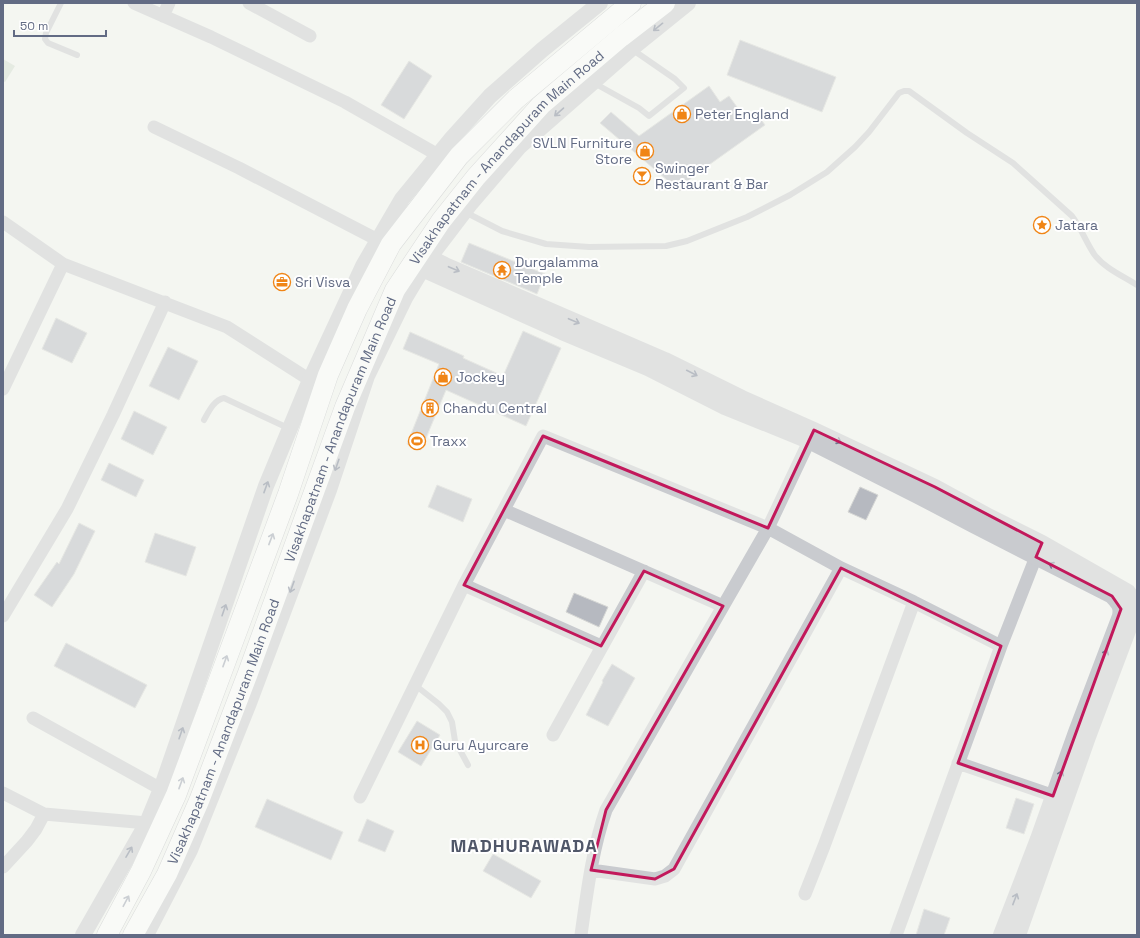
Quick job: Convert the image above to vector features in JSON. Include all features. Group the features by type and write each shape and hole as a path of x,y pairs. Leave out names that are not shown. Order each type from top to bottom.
{"main road":[{"name":"Visakhapatnam - Anandapuram Main Road","path":"107,935 141,871 176,795 288,494 328,376 357,309 391,244 459,156 510,104 630,3"},
{"name":"Visakhapatnam - Anandapuram Main Road","path":"134,935 166,874 199,800 248,673 345,407 395,290 421,260 441,222 476,177 541,105 621,37 665,3"}],"street":[{"path":"134,3 273,66 345,102 438,155"},
{"path":"163,16 169,3"},
{"path":"249,3 310,36"},
{"path":"83,935 147,823 161,789 266,486 310,380 353,286 378,240 402,199 438,155 490,96 542,50 600,3"},
{"path":"146,935 190,850 249,703 329,490 368,376 405,298 421,260 519,147 631,49 688,3"},
{"path":"154,127 239,168 378,240"},
{"path":"3,222 63,264 227,327 310,380"},
{"path":"421,260 665,360 742,398 812,436 935,487 990,517 1039,550 1128,592 1135,602 1135,612 1002,935"},
{"path":"3,389 63,264"},
{"path":"3,616 68,509 114,415 165,302"},
{"path":"360,797 464,585 543,436 768,528 841,568 914,602 1001,646"},
{"path":"581,935 591,870 600,825 606,810 768,528 812,436"},
{"path":"504,510 723,606"},
{"path":"896,935 1001,646 1039,550"},
{"path":"591,870 655,879 665,876 674,869 841,568"},
{"path":"553,735 601,646 644,571"},
{"path":"464,585 601,646"},
{"path":"805,894 827,839 914,602"},
{"path":"33,718 161,789"},
{"path":"958,764 1059,798"},
{"path":"3,793 44,814 147,823"},
{"path":"1018,935 1059,798"},
{"path":"3,867 27,841 36,829 44,814"}],"lane":[{"path":"61,3 46,33 45,39 48,43 77,55"},
{"path":"593,82 639,108 649,116 684,88 675,79 631,49"},
{"path":"464,212 502,231 546,244 588,247 666,246 687,241 747,217 772,205 827,172 855,147 869,132 896,96 904,91 909,91 1013,163 1072,216 1098,260 1137,285"},
{"path":"204,420 214,404 219,399 224,398 290,429"},
{"path":"415,685 447,712 452,722 455,741 468,766"}],"highlighted area":[{"path":"814,430 935,487 1042,543 1036,557 1112,596 1121,609 1053,796 958,763 1001,646 841,568 674,869 655,879 591,870 606,810 723,606 644,571 601,646 464,585 543,436 768,528"}],"shaded area":[{"path":"3,59 15,66 5,82 3,81"}],"building":[{"path":"740,40 836,77 822,112 727,75"},
{"path":"409,61 432,76 404,119 381,105"},
{"path":"709,86 720,102 729,96 745,118 755,111 765,125 692,177 680,191 600,123 611,112 639,136"},
{"name":"Durgalamma Temple","path":"469,243 545,274 537,294 461,262"},
{"path":"56,318 87,333 72,363 42,349"},
{"path":"523,331 561,348 526,426 446,390 421,450 407,444 439,364 403,349 410,332 464,356 463,358 503,376"},
{"path":"168,347 198,361 179,400 149,386"},
{"path":"134,411 167,427 153,455 121,439"},
{"path":"109,463 144,480 136,497 101,480"},
{"path":"437,485 472,499 463,522 428,507"},
{"path":"860,487 878,495 866,520 848,512"},
{"path":"79,523 95,531 74,574 52,607 34,595 57,562 59,564"},
{"path":"155,533 196,547 186,576 145,562"},
{"path":"574,593 608,607 599,627 566,612"},
{"path":"66,643 147,685 135,708 54,666"},
{"path":"612,664 635,678 608,726 586,715"},
{"path":"417,721 440,735 421,766 398,752"},
{"path":"1016,798 1034,804 1024,834 1006,828"},
{"path":"267,799 343,832 331,860 255,827"},
{"path":"367,819 394,831 385,852 358,841"},
{"path":"493,854 541,881 531,898 483,871"},
{"path":"924,909 950,918 944,935 916,935"}],"place":[{"name":"Peter England","path":"682,114"},
{"name":"SVLN Furniture Store","path":"645,151"},
{"name":"Swinger Restaurant & Bar","path":"642,176"},
{"name":"Jatara","path":"1042,225"},
{"name":"Durgalamma Temple","path":"502,270"},
{"name":"Sri Visva","path":"282,282"},
{"name":"Jockey","path":"443,377"},
{"name":"Chandu Central","path":"430,408"},
{"name":"Traxx","path":"417,441"},
{"name":"Guru Ayurcare","path":"420,745"}],"district":[{"name":"MADHURAWADA","path":"524,846"}]}
